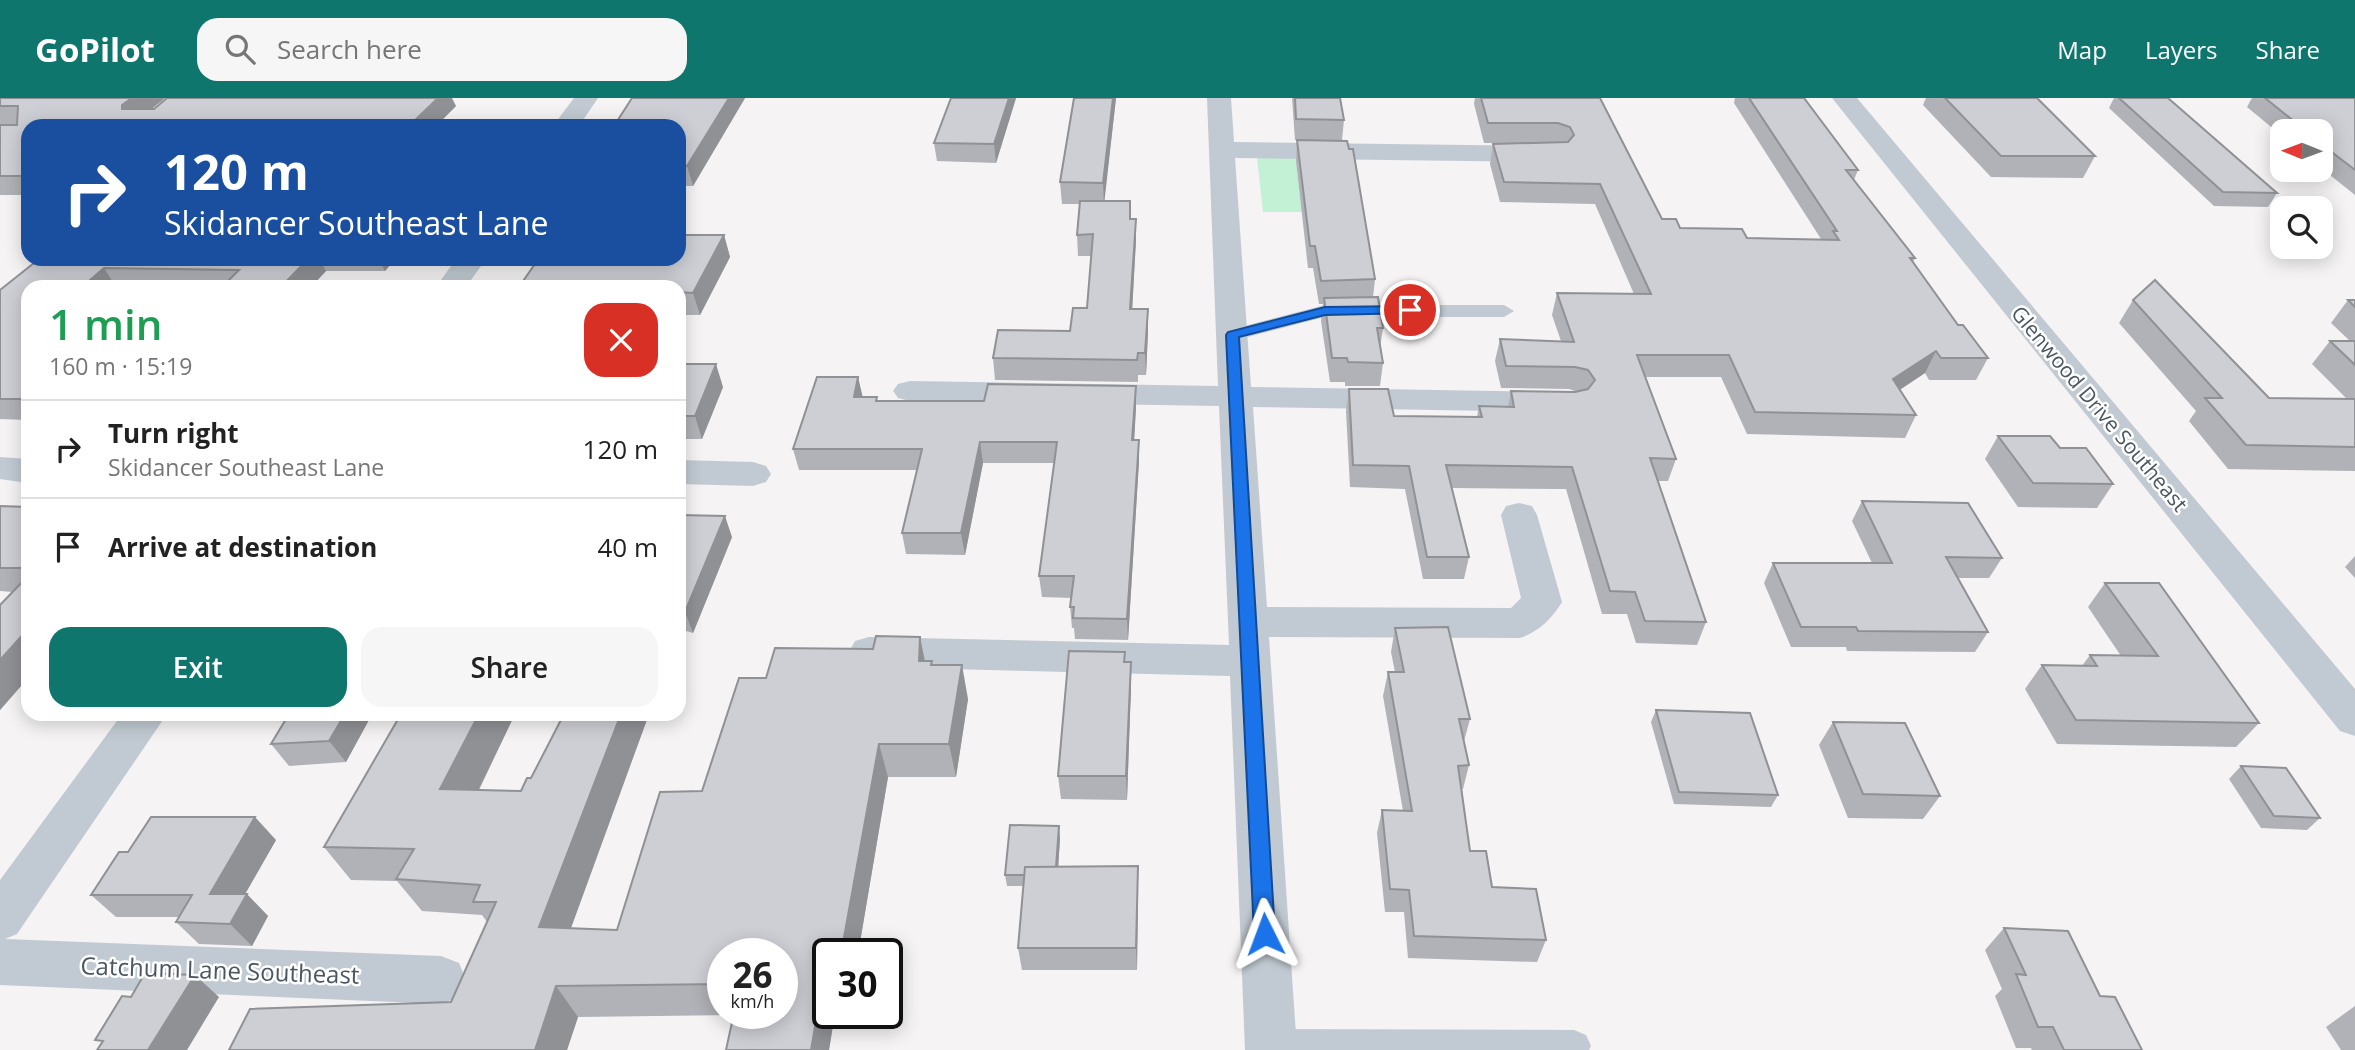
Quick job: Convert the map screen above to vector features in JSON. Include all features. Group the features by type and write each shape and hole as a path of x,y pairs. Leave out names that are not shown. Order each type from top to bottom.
{"street":[{"path":"571,119 586,98"},
{"path":"1219,98 1271,1048"},
{"name":"Glenwood Drive Southeast","path":"1844,98 2355,719"},
{"path":"1222,150 1554,154"},
{"path":"910,391 1569,402"},
{"path":"0,468 21,470"},
{"path":"686,472 752,474"},
{"path":"1247,622 1520,623 1542,602 1519,516"},
{"path":"837,651 1249,662"},
{"path":"0,919 141,721"},
{"name":"Catchum Lane Southeast","path":"0,961 440,980"}],"lane":[{"path":"1232,335 1325,311 1504,311"},
{"path":"1271,1048 1574,1046"}],"green space":[{"path":"1257,158 1319,158 1327,170 1297,170 1302,212 1263,212"}],"building":[{"path":"0,98 132,98 122,105 122,109 154,109 167,98 438,98 416,119 21,119 21,176 0,176 0,125 17,125 18,106 0,106"},
{"path":"632,98 729,98 687,166 686,119 618,119"},
{"path":"951,98 1009,98 994,144 934,143"},
{"path":"1074,98 1113,98 1103,183 1060,182"},
{"path":"1295,98 1340,98 1344,120 1296,119"},
{"path":"1481,98 1600,98 1662,219 1676,219 1680,228 1742,229 1747,238 1839,240 1833,231 1837,231 1749,98 1804,98 1858,170 1846,170 1915,258 1910,258 1958,325 1963,325 1988,358 1941,358 1936,351 1893,379 1916,415 1755,412 1729,355 1637,355 1676,459 1650,458 1706,622 1645,621 1635,592 1610,591 1572,467 1446,465 1469,557 1427,557 1409,466 1353,465 1349,389 1388,389 1394,416 1482,417 1479,406 1514,407 1511,391 1575,392 1588,389 1595,380 1588,370 1575,367 1506,366 1500,339 1574,342 1557,293 1651,294 1600,184 1504,182 1493,144 1568,142 1574,135 1570,127 1558,123 1488,123"},
{"path":"1945,98 2037,98 2095,156 2001,156"},
{"path":"2119,98 2168,98 2277,193 2223,192"},
{"path":"2265,98 2355,98 2355,170 2333,153 2333,119 2291,119"},
{"path":"1297,140 1347,141 1349,149 1353,149 1375,279 1321,281 1315,246 1310,246"},
{"path":"1080,201 1130,201 1130,219 1136,219 1130,309 1148,309 1145,353 1138,353 1137,360 993,358 998,330 1070,331 1073,308 1087,308 1093,234 1077,235"},
{"path":"686,235 724,235 693,293 686,292 686,280 524,280 534,266 686,266"},
{"path":"30,266 301,266 288,280 229,280 239,270 104,268 90,280 21,280 21,399 0,399 0,290"},
{"path":"2155,280 2269,398 2355,399 2355,447 2246,445 2205,398 2222,398 2133,300"},
{"path":"1378,297 1383,328 1377,328 1383,363 1348,362 1347,358 1332,358 1324,298"},
{"path":"2330,341 2355,341 2355,365"},
{"path":"686,364 716,364 695,416 686,416"},
{"path":"817,377 858,377 854,397 877,397 876,401 984,401 988,384 1136,386 1132,440 1139,440 1127,619 1073,618 1074,607 1070,607 1074,576 1039,576 1057,442 980,442 961,533 902,533 922,449 793,449"},
{"path":"1998,436 2050,436 2060,448 2086,448 2113,484 2033,483"},
{"path":"1862,501 1968,503 2002,558 1946,557 1988,632 1858,631 1856,627 1801,627 1773,563 1892,563"},
{"path":"0,506 21,507 21,568 0,568"},
{"path":"686,515 725,516 686,610"},
{"path":"21,583 21,637 0,660 0,605"},
{"path":"2105,583 2159,583 2259,723 2076,720 2042,665 2097,666 2090,655 2158,656"},
{"path":"1448,627 1470,719 1459,719 1469,765 1458,766 1470,851 1486,851 1492,887 1536,889 1546,940 1414,936 1409,890 1390,889 1382,810 1412,811 1388,672 1404,672 1395,628"},
{"path":"876,636 920,637 919,661 932,661 931,665 962,665 949,744 879,744 844,938 812,938 812,1029 815,1029 811,1050 726,1050 731,1029 798,1029 798,938 707,938 707,984 556,986 535,1050 229,1050 250,1009 451,1002 496,902 473,902 480,885 396,879 414,849 324,847 397,721 475,721 440,789 521,791 527,778 531,778 560,721 618,721 539,927 617,930 660,792 702,791 739,678 766,678 775,648 873,649"},
{"path":"1069,651 1125,652 1124,662 1131,662 1126,776 1058,776"},
{"path":"1656,710 1750,713 1778,795 1679,792"},
{"path":"285,721 341,721 329,741 271,744"},
{"path":"1833,722 1905,723 1940,796 1863,794"},
{"path":"2241,766 2286,768 2320,818 2274,816"},
{"path":"151,817 255,817 210,894 247,894 230,924 176,922 192,895 91,895 119,852 128,852"},
{"path":"1010,825 1059,826 1056,867 1025,867 1025,875 1005,875"},
{"path":"1138,866 1136,948 1018,948 1025,867"},
{"path":"2004,928 2068,931 2100,996 2115,997 2142,1050 2064,1050 2053,1027 2038,1027 2016,974 2026,975"},
{"path":"145,973 195,975 148,1050 97,1050 103,1041 95,1040 122,996 131,997"}],"route":[{"path":"1265,934 1232,335 1325,311 1410,310"}]}
